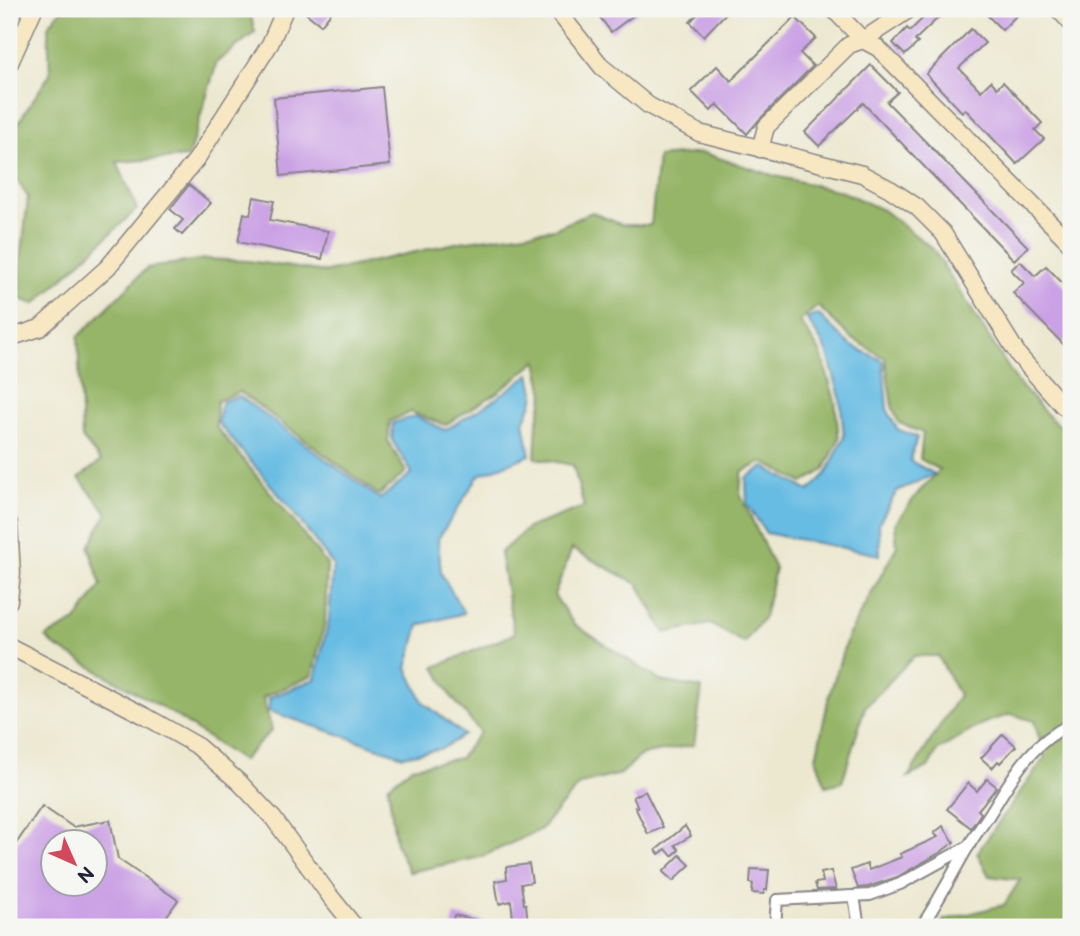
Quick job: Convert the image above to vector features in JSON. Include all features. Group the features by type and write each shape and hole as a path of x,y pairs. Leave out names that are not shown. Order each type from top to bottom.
{"street":[{"path":"9,65 34,9"},
{"path":"9,338 40,328 108,267 196,160 270,44 285,9"},
{"path":"556,9 602,67 648,105 699,133 862,174 918,207 943,233 1019,356 1063,406 1071,411"},
{"path":"833,9 863,40 878,48 1071,244"},
{"path":"760,149 766,127 849,44 863,40 910,9"},
{"path":"1058,9 1071,23"},
{"path":"9,523 12,573 9,601"},
{"path":"9,646 196,745 240,783 273,818 355,927"},
{"path":"921,927 1023,761 1059,729 1071,724"},
{"path":"775,927 777,901 870,895 900,884 969,846"},
{"path":"854,896 859,927"}],"green space":[{"path":"62,9 249,9 255,32 217,62 188,157 117,162 137,209 35,304 17,298 28,197 9,168 9,158 14,129 50,74 48,26"},
{"path":"703,153 775,176 841,191 883,210 933,249 1018,383 1053,421 1071,433 1071,927 940,927 944,920 1004,905 1020,880 989,876 977,853 1045,757 1034,721 1011,714 984,723 937,751 928,767 908,777 959,695 938,656 914,656 865,707 842,782 826,786 816,758 829,696 847,638 897,546 895,524 918,493 940,470 920,459 923,433 899,423 892,406 885,358 851,338 818,306 800,321 821,354 835,401 839,439 824,470 803,483 763,462 742,472 740,494 775,569 764,617 744,643 710,624 665,633 638,584 572,549 554,595 574,624 661,681 702,688 694,745 641,755 621,774 580,784 540,830 481,857 409,872 396,844 388,786 412,767 460,758 480,732 451,696 435,667 514,634 500,553 529,527 584,507 573,465 535,458 537,424 544,394 537,361 498,392 445,425 411,412 390,421 388,441 406,472 379,495 240,392 217,401 216,427 327,565 325,622 312,676 263,697 272,730 242,761 170,712 53,645 46,637 76,621 101,585 89,547 107,513 79,478 101,461 82,438 78,337 147,268 205,259 248,261 326,272 460,242 554,229 592,212 622,225 651,225 658,157"}],"water":[{"path":"818,314 850,345 883,361 887,409 897,429 917,437 910,461 935,474 897,491 879,523 880,555 766,533 747,504 746,478 764,467 809,491 827,473 844,437 840,397 827,351 807,319"},
{"path":"530,374 535,396 524,422 530,455 479,475 438,539 441,573 464,613 419,625 407,668 423,702 464,735 443,748 403,756 269,711 269,698 315,679 329,620 333,565 287,504 218,423 222,402 239,396 380,499 412,473 392,440 393,423 416,416 445,430"}],"building":[{"path":"311,9 334,9 321,25 307,14"},
{"path":"594,9 642,9 611,32"},
{"path":"702,9 730,9 704,36 690,22"},
{"path":"932,9 940,16 917,38 915,41 918,43 905,55 893,43 907,28 910,31"},
{"path":"981,9 1023,9 1002,30"},
{"path":"795,17 816,38 800,53 813,66 747,134 717,104 711,111 691,91 717,66 731,81"},
{"path":"971,29 985,43 959,68 981,91 991,81 997,88 1003,82 1042,123 1035,130 1044,139 1017,164 965,109 962,112 926,74"},
{"path":"871,65 898,92 887,102 1028,247 1014,260 863,103 819,146 805,132"},
{"path":"382,87 390,165 281,176 274,98"},
{"path":"189,185 211,203 182,235 175,229 183,220 170,209"},
{"path":"254,197 274,201 270,220 328,231 322,259 238,242 244,213 250,215"},
{"path":"1020,261 1035,276 1046,266 1071,292 1071,335 1063,344 1013,293 1024,283 1011,270"},
{"path":"1003,734 1016,746 992,768 981,758"},
{"path":"987,779 997,787 978,810 981,813 971,828 947,809 968,783 977,791"},
{"path":"645,791 663,827 648,834 633,797"},
{"path":"42,806 73,827 110,820 118,859 178,900 159,927 9,927 9,916 14,909 9,905 9,854"},
{"path":"685,826 691,836 675,845 679,850 672,856 666,849 659,854 656,850"},
{"path":"943,826 954,842 941,852 897,877 858,888 851,870 867,864 869,870 902,857 900,854 938,837 934,833"},
{"path":"680,855 690,865 673,881 663,872"},
{"path":"529,864 532,882 521,884 528,924 514,926 511,901 499,904 495,881 507,879 506,867"},
{"path":"751,869 769,870 767,890 764,890 764,894 752,893"},
{"path":"831,871 836,889 817,890 815,883 823,882 821,873"},
{"path":"454,915 490,923 489,927 452,927"}]}
